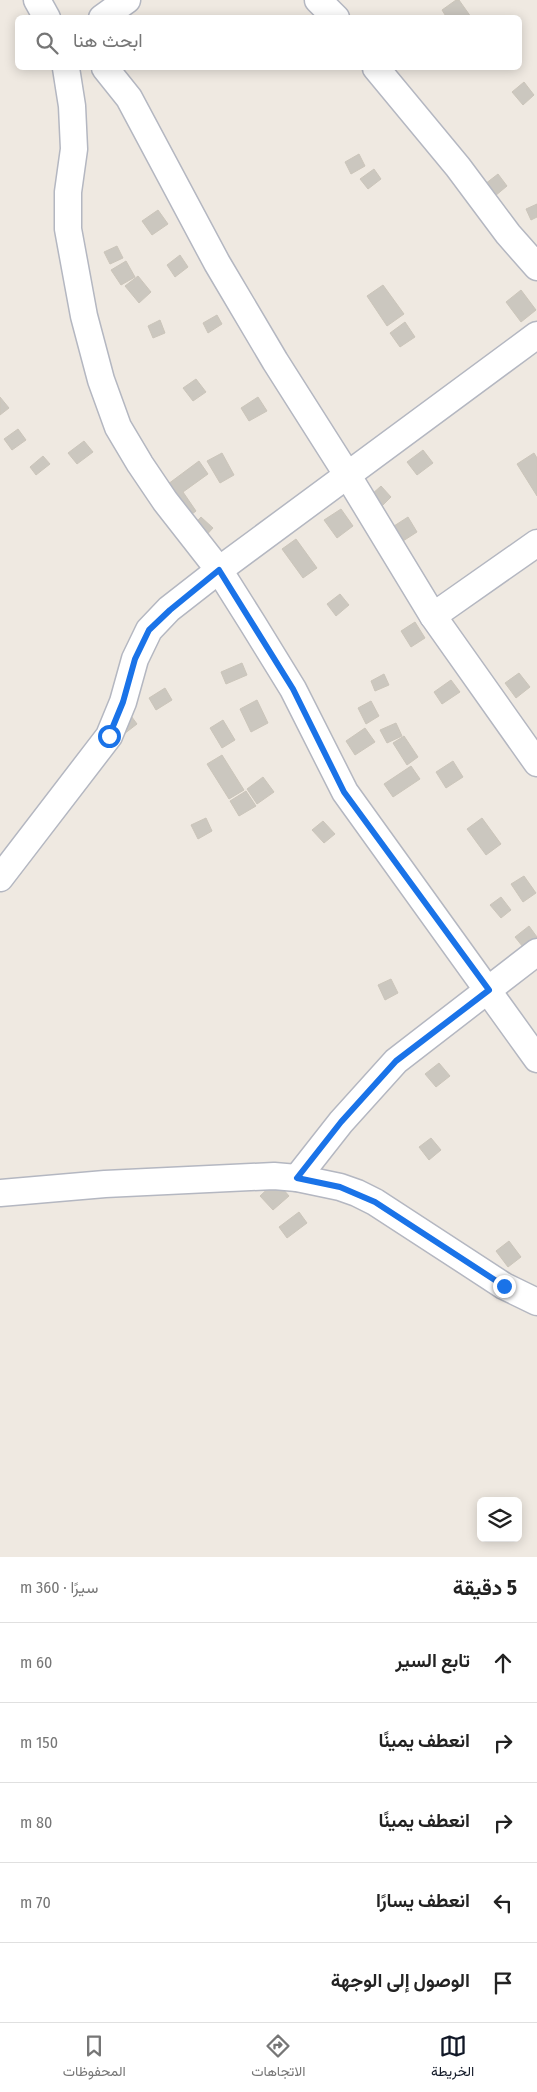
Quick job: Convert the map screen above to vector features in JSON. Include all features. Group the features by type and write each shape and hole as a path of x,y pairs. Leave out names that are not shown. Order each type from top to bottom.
{"street":[{"path":"37,0 45,15"},
{"path":"106,15 127,0"},
{"path":"318,0 333,15"},
{"path":"66,70 72,106 74,149 68,192 68,229 84,316 100,380 118,427 165,501 219,570 293,689 344,792 489,990 537,1059"},
{"path":"107,70 129,98 217,263 432,616 535,754"},
{"path":"378,70 458,167 508,234 537,267"},
{"path":"0,878 109,736 123,702 135,659 149,630 170,610 219,570 537,335"},
{"path":"432,616 537,543"},
{"path":"297,1178 341,1122 396,1061 537,952"},
{"path":"0,1193 115,1184 274,1176 297,1178 340,1187 375,1202 504,1286 537,1302"}],"building":[{"path":"456,0 459,0 470,15 445,15 442,10"},
{"path":"524,82 534,95 523,105 512,92"},
{"path":"359,154 365,166 351,174 345,162"},
{"path":"374,169 381,179 368,189 360,179"},
{"path":"498,174 507,186 495,196 485,184"},
{"path":"537,204 537,217 531,220 526,209"},
{"path":"158,210 168,224 152,235 142,221"},
{"path":"117,246 123,258 110,264 104,252"},
{"path":"180,255 188,267 175,277 167,265"},
{"path":"126,261 135,277 121,285 111,270"},
{"path":"138,276 151,292 139,303 125,286"},
{"path":"383,285 404,314 387,326 367,296"},
{"path":"521,290 536,310 521,322 506,302"},
{"path":"217,315 222,324 208,333 203,323"},
{"path":"160,320 165,333 153,338 148,326"},
{"path":"405,322 415,337 400,347 390,333"},
{"path":"196,379 206,392 193,401 183,388"},
{"path":"0,397 9,408 0,415"},
{"path":"258,397 267,411 249,421 241,408"},
{"path":"18,429 26,440 12,450 4,439"},
{"path":"84,441 93,452 77,464 68,453"},
{"path":"423,450 433,463 417,475 407,462"},
{"path":"222,453 234,475 220,483 207,461"},
{"path":"534,453 537,458 537,496 517,464"},
{"path":"43,456 50,464 36,475 30,467"},
{"path":"199,461 208,474 183,492 196,511 183,521 160,490"},
{"path":"381,486 391,497 382,506 371,495"},
{"path":"341,509 353,526 337,538 324,520"},
{"path":"201,517 213,528 200,542 188,531"},
{"path":"408,517 417,532 403,541 394,526"},
{"path":"296,539 317,568 303,578 282,549"},
{"path":"340,594 349,605 336,616 327,604"},
{"path":"415,622 425,638 411,647 401,631"},
{"path":"242,663 247,675 226,684 221,672"},
{"path":"519,673 530,687 516,698 505,683"},
{"path":"384,674 389,685 375,691 371,681"},
{"path":"451,680 460,692 442,704 434,692"},
{"path":"165,688 172,700 156,710 149,698"},
{"path":"257,700 268,723 251,732 240,709"},
{"path":"371,701 379,716 366,724 358,708"},
{"path":"126,709 137,724 124,734"},
{"path":"223,720 235,740 222,748 210,728"},
{"path":"396,723 402,736 387,743 380,730"},
{"path":"365,728 375,742 355,755 346,741"},
{"path":"404,736 418,757 407,765 393,743"},
{"path":"222,755 244,790 229,799 207,764"},
{"path":"453,761 463,777 446,788 436,772"},
{"path":"411,766 420,779 393,797 384,784"},
{"path":"263,777 274,792 257,804 247,789"},
{"path":"246,791 256,806 239,816 230,801"},
{"path":"206,818 212,831 198,839 191,825"},
{"path":"482,818 501,844 486,855 467,829"},
{"path":"323,821 335,834 324,843 312,830"},
{"path":"524,876 536,893 523,902 511,884"},
{"path":"501,897 511,910 501,918 490,905"},
{"path":"529,926 537,937 537,944 527,952 515,937"},
{"path":"391,979 398,993 385,1000 378,985"},
{"path":"439,1063 450,1076 436,1087 425,1074"},
{"path":"431,1138 441,1150 429,1160 419,1147"},
{"path":"276,1181 289,1196 273,1210 260,1196"},
{"path":"299,1212 307,1223 287,1238 279,1227"},
{"path":"509,1241 521,1257 508,1267 496,1251"}],"route":[{"path":"109,736 123,702 135,659 149,630 170,610 219,570 293,689 344,792 489,990 396,1061 341,1122 297,1178 340,1187 375,1202 504,1286"}]}
